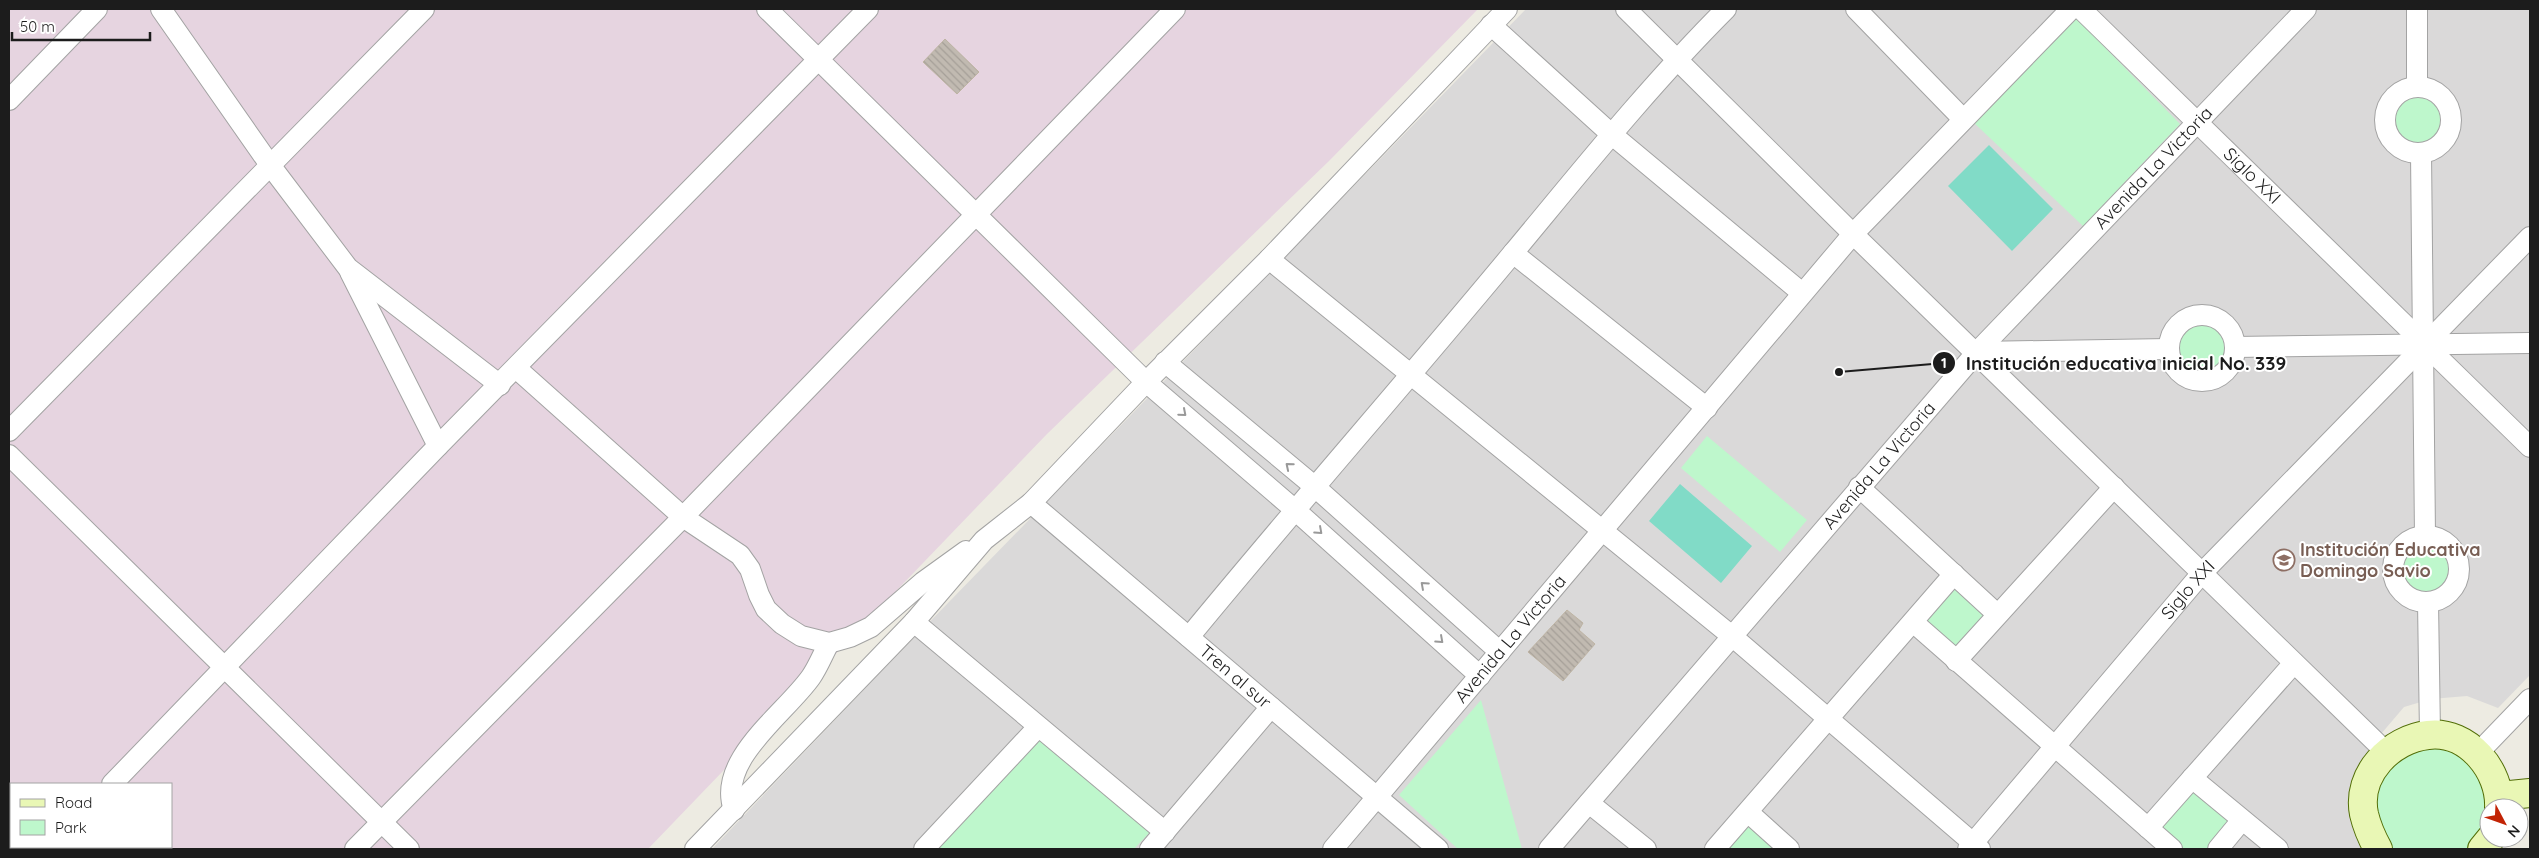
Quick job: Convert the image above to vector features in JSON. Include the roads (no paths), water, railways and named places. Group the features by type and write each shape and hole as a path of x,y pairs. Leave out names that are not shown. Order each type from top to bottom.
{"street":[{"path":"9,100 97,9"},
{"path":"161,9 270,165 348,268 438,446"},
{"path":"9,432 424,9"},
{"path":"767,9 978,214 1146,382 1294,509 1480,676"},
{"path":"113,783 438,446 868,9"},
{"path":"355,849 683,517 1175,9"},
{"path":"516,368 683,517 740,555 750,569 758,595 766,609 782,624 801,636 829,643 850,637 871,627 923,582 984,540 1032,503 1165,362 1269,259 1508,9"},
{"path":"1626,9 1852,234 1977,352 2386,752"},
{"path":"1189,637 1294,509 1513,253 1610,133 1676,59 1726,9"},
{"path":"1856,9 1963,119"},
{"name":"Avenida La Victoria","path":"1333,849 1852,234 2071,9"},
{"name":"Siglo XXI","path":"2081,9 2530,447"},
{"name":"Avenida La Victoria","path":"1549,849 1977,352 2306,9"},
{"path":"2417,9 2417,87"},
{"path":"1491,25 1610,133 1802,294"},
{"path":"2417,87 2434,91 2442,97 2451,113 2451,122 2445,140 2430,151 2421,153 2412,152 2396,145 2390,138 2385,122 2388,105 2393,98 2408,88 2417,87"},
{"path":"2421,153 2425,536"},
{"name":"Siglo XXI","path":"1973,847 2054,746 2202,573 2423,344 2530,237"},
{"path":"1513,253 1707,408"},
{"path":"1269,259 1733,637 1973,847"},
{"path":"348,268 500,385"},
{"path":"2202,315 2218,319 2225,324 2231,331 2236,347 2234,357 2225,373 2208,381 2198,381 2181,374 2175,367 2169,349 2173,332 2179,325 2186,320 2202,315"},
{"path":"2236,347 2530,343"},
{"path":"1977,352 2169,349"},
{"path":"1165,362 1314,486 1500,652"},
{"path":"9,455 226,666 409,849"},
{"path":"1859,487 1997,614"},
{"path":"1956,661 2114,487"},
{"name":"Tren al sur","path":"1032,503 1438,849"},
{"path":"2425,536 2443,541 2455,554 2458,563 2456,582 2452,590 2445,596 2428,602 2411,600 2404,594 2394,580 2392,571 2396,554 2402,547 2408,541 2425,536"},
{"path":"695,849 914,622 984,540"},
{"path":"1714,849 1749,813 1954,574"},
{"path":"2428,602 2430,734"},
{"path":"914,622 1165,832"},
{"path":"1913,622 2172,849"},
{"path":"734,810 730,798 730,784 739,764 750,747 811,677 829,643"},
{"path":"2148,828 2294,663"},
{"path":"2478,753 2530,699"},
{"path":"1150,849 1271,707"},
{"path":"924,849 1038,727"},
{"path":"2378,849 2370,834 2363,812 2365,790 2371,773 2386,752 2413,738 2430,734 2453,739 2478,753 2490,769 2498,798"},
{"path":"2192,778 2278,849"},
{"path":"2513,798 2530,793"},
{"path":"1589,803 1646,849"},
{"path":"1749,813 1790,849"},
{"path":"2218,849 2242,820"}],"place":[{"name":"Institución educativa inicial No. 339","path":"1839,372"},
{"name":"Institución Educativa Domingo Savio","path":"2284,560"}]}
